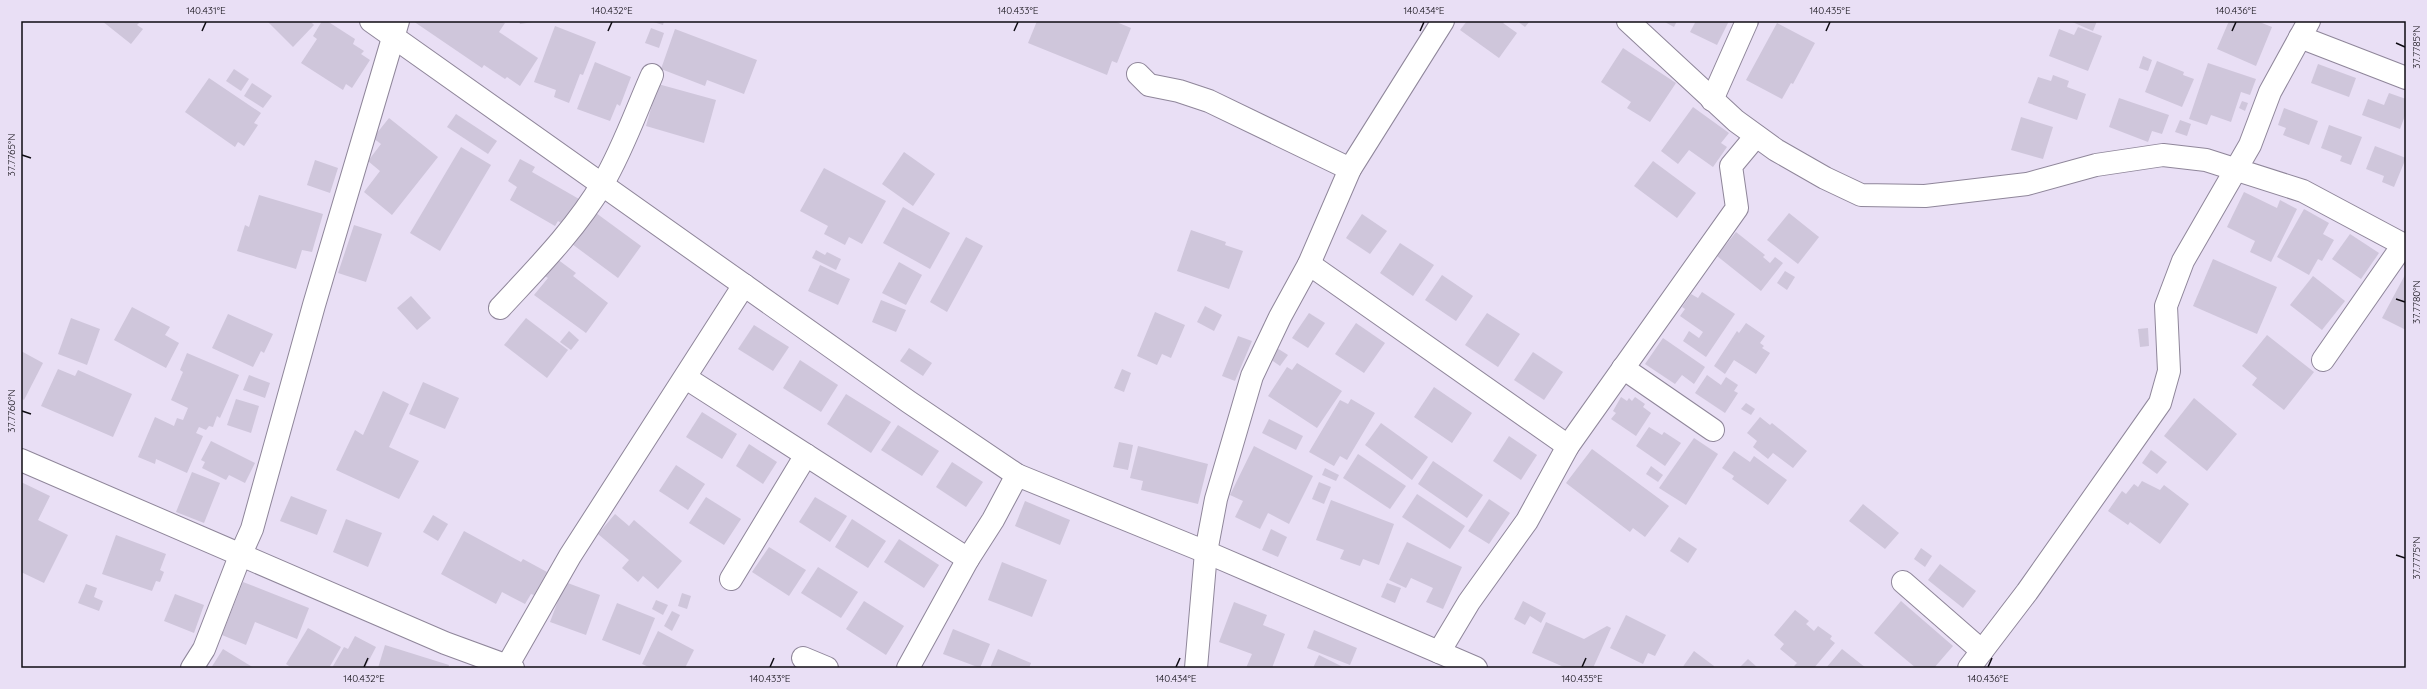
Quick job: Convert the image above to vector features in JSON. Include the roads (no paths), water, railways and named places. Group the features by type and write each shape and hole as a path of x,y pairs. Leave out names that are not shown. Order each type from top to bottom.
{"street":[{"path":"371,21 395,29 602,184 908,402 1017,474 1206,552 1476,668"},
{"path":"1196,668 1206,552 1222,477 1252,376 1280,317 1310,264 1350,169 1444,21"},
{"path":"1628,21 1712,100 1756,136 1776,150 1819,175 1861,195 1925,196 2027,184 2096,165 2163,155 2206,160 2304,191 2358,218 2405,245 2323,360"},
{"path":"1712,100 1747,21"},
{"path":"1969,668 2027,592 2160,403 2169,371 2166,306 2183,261 2250,145 2270,92 2302,26 2406,78"},
{"path":"192,668 204,649 252,529 395,29"},
{"path":"1138,74 1149,85 1179,91 1209,101 1350,169"},
{"path":"500,308 559,246 602,184 617,157 652,75"},
{"path":"1440,652 1469,602 1527,521 1568,446 1737,208 1731,166 1756,136"},
{"path":"1310,264 1568,446"},
{"path":"21,460 240,556 445,643 509,667 570,556 686,378 744,285"},
{"path":"1623,368 1713,430"},
{"path":"686,378 968,559"},
{"path":"731,579 806,455"},
{"path":"908,668 968,559 993,520 1017,474"},
{"path":"1903,582 1982,651"},
{"path":"803,658 827,668"}]}
